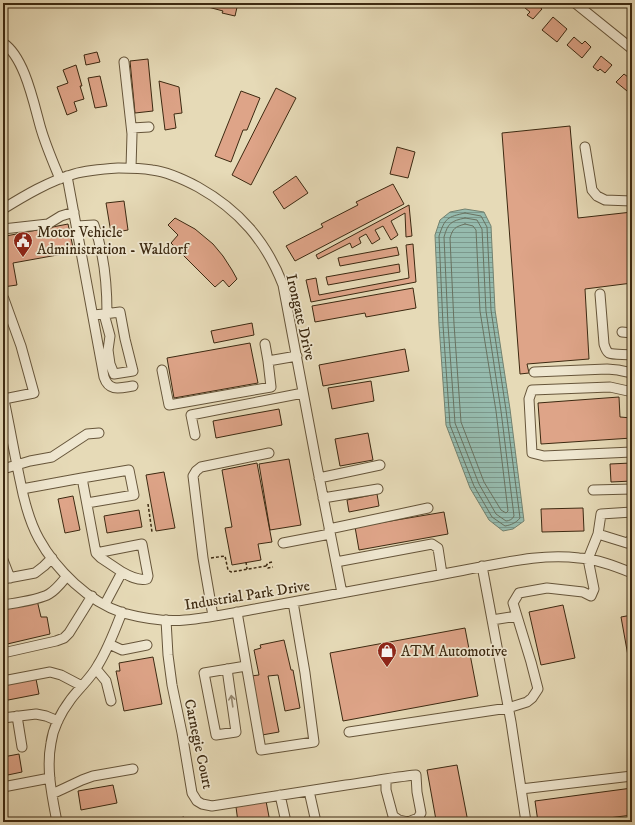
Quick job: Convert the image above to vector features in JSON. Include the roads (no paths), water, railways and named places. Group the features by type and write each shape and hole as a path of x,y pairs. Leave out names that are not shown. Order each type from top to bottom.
{"street":[{"path":"576,3 632,49"},
{"path":"3,43 12,51 20,64 29,84 41,130 64,177 77,226 106,382 112,388 133,386"},
{"path":"124,62 132,128 131,168"},
{"path":"132,128 149,127"},
{"path":"585,147 592,190 597,196 605,200 632,201"},
{"name":"Irongate Drive","path":"3,209 34,191 64,177 102,169 131,168 153,170 176,176 205,191 225,204 249,227 260,241 272,261 281,281 286,299 342,593"},
{"path":"3,229 48,224 61,216 74,212"},
{"path":"77,226 94,225 97,233 102,257 107,299 105,313 110,336 108,350 110,364 114,374 133,371 120,312 105,313 93,315"},
{"path":"600,294 605,348 611,353 632,355"},
{"path":"3,300 4,299 21,346 34,393 3,397"},
{"path":"622,332 632,333"},
{"path":"162,370 169,405 271,387 265,344"},
{"path":"268,361 296,356"},
{"path":"534,372 607,369 632,373"},
{"path":"632,390 628,391 610,387 532,390 529,399 532,453 544,456 632,452"},
{"path":"195,435 191,415 303,393"},
{"name":"Industrial Park Drive","path":"3,397 27,512 39,540 67,576 92,596 122,612 152,619 184,620 293,602 482,566 545,557 563,556 588,559 632,573"},
{"path":"3,469 30,461 52,457 87,434 99,433"},
{"path":"213,616 203,558 193,476 201,467 269,453"},
{"path":"319,478 380,465"},
{"path":"22,489 129,470 134,495 87,503"},
{"path":"82,478 96,553 122,572 135,578 144,580 147,579 148,576 142,544 96,553"},
{"path":"323,498 378,489"},
{"path":"593,490 632,489"},
{"path":"283,543 428,508"},
{"path":"349,732 508,708 527,702 532,698 538,689 532,662 513,603 519,593 547,588 583,592 591,596 594,589 588,559 598,534 601,514 632,512"},
{"path":"598,534 627,543 632,539"},
{"path":"336,562 432,544 438,548 442,574"},
{"path":"3,560 6,579 35,573 52,558"},
{"path":"482,566 511,722 526,822"},
{"path":"105,604 122,572"},
{"path":"3,605 43,597 55,590 67,576"},
{"path":"3,653 64,638 69,633 92,596"},
{"path":"237,612 261,750 314,742 305,673 293,602"},
{"path":"57,822 49,770 51,742 64,708 96,669 106,652 122,612"},
{"path":"492,620 517,616"},
{"name":"Carnegie Court","path":"166,620 168,655 172,685 192,793 197,801 202,804 212,806 280,795 386,779 416,775 417,792 421,813 418,818 408,822 399,820 393,816 386,790 386,779"},
{"path":"109,644 122,650 147,646"},
{"path":"227,669 236,732 216,735 204,673 227,669 246,666"},
{"path":"96,669 106,681 110,701"},
{"path":"3,681 50,672 61,675 82,686"},
{"path":"3,718 36,714 58,721"},
{"path":"17,716 22,747"},
{"path":"52,794 93,776 134,769"},
{"path":"521,789 632,776"},
{"path":"3,787 50,778"},
{"path":"309,791 316,822"},
{"path":"280,795 286,822"}],"water":[{"path":"465,209 484,212 491,226 495,310 510,409 524,521 513,529 503,531 489,520 470,488 446,425 439,325 435,235 440,220 450,212"}],"place":[{"name":"Motor Vehicle Administration - Waldorf","path":"23,258"},
{"name":"ATM Automotive","path":"387,668"}]}
